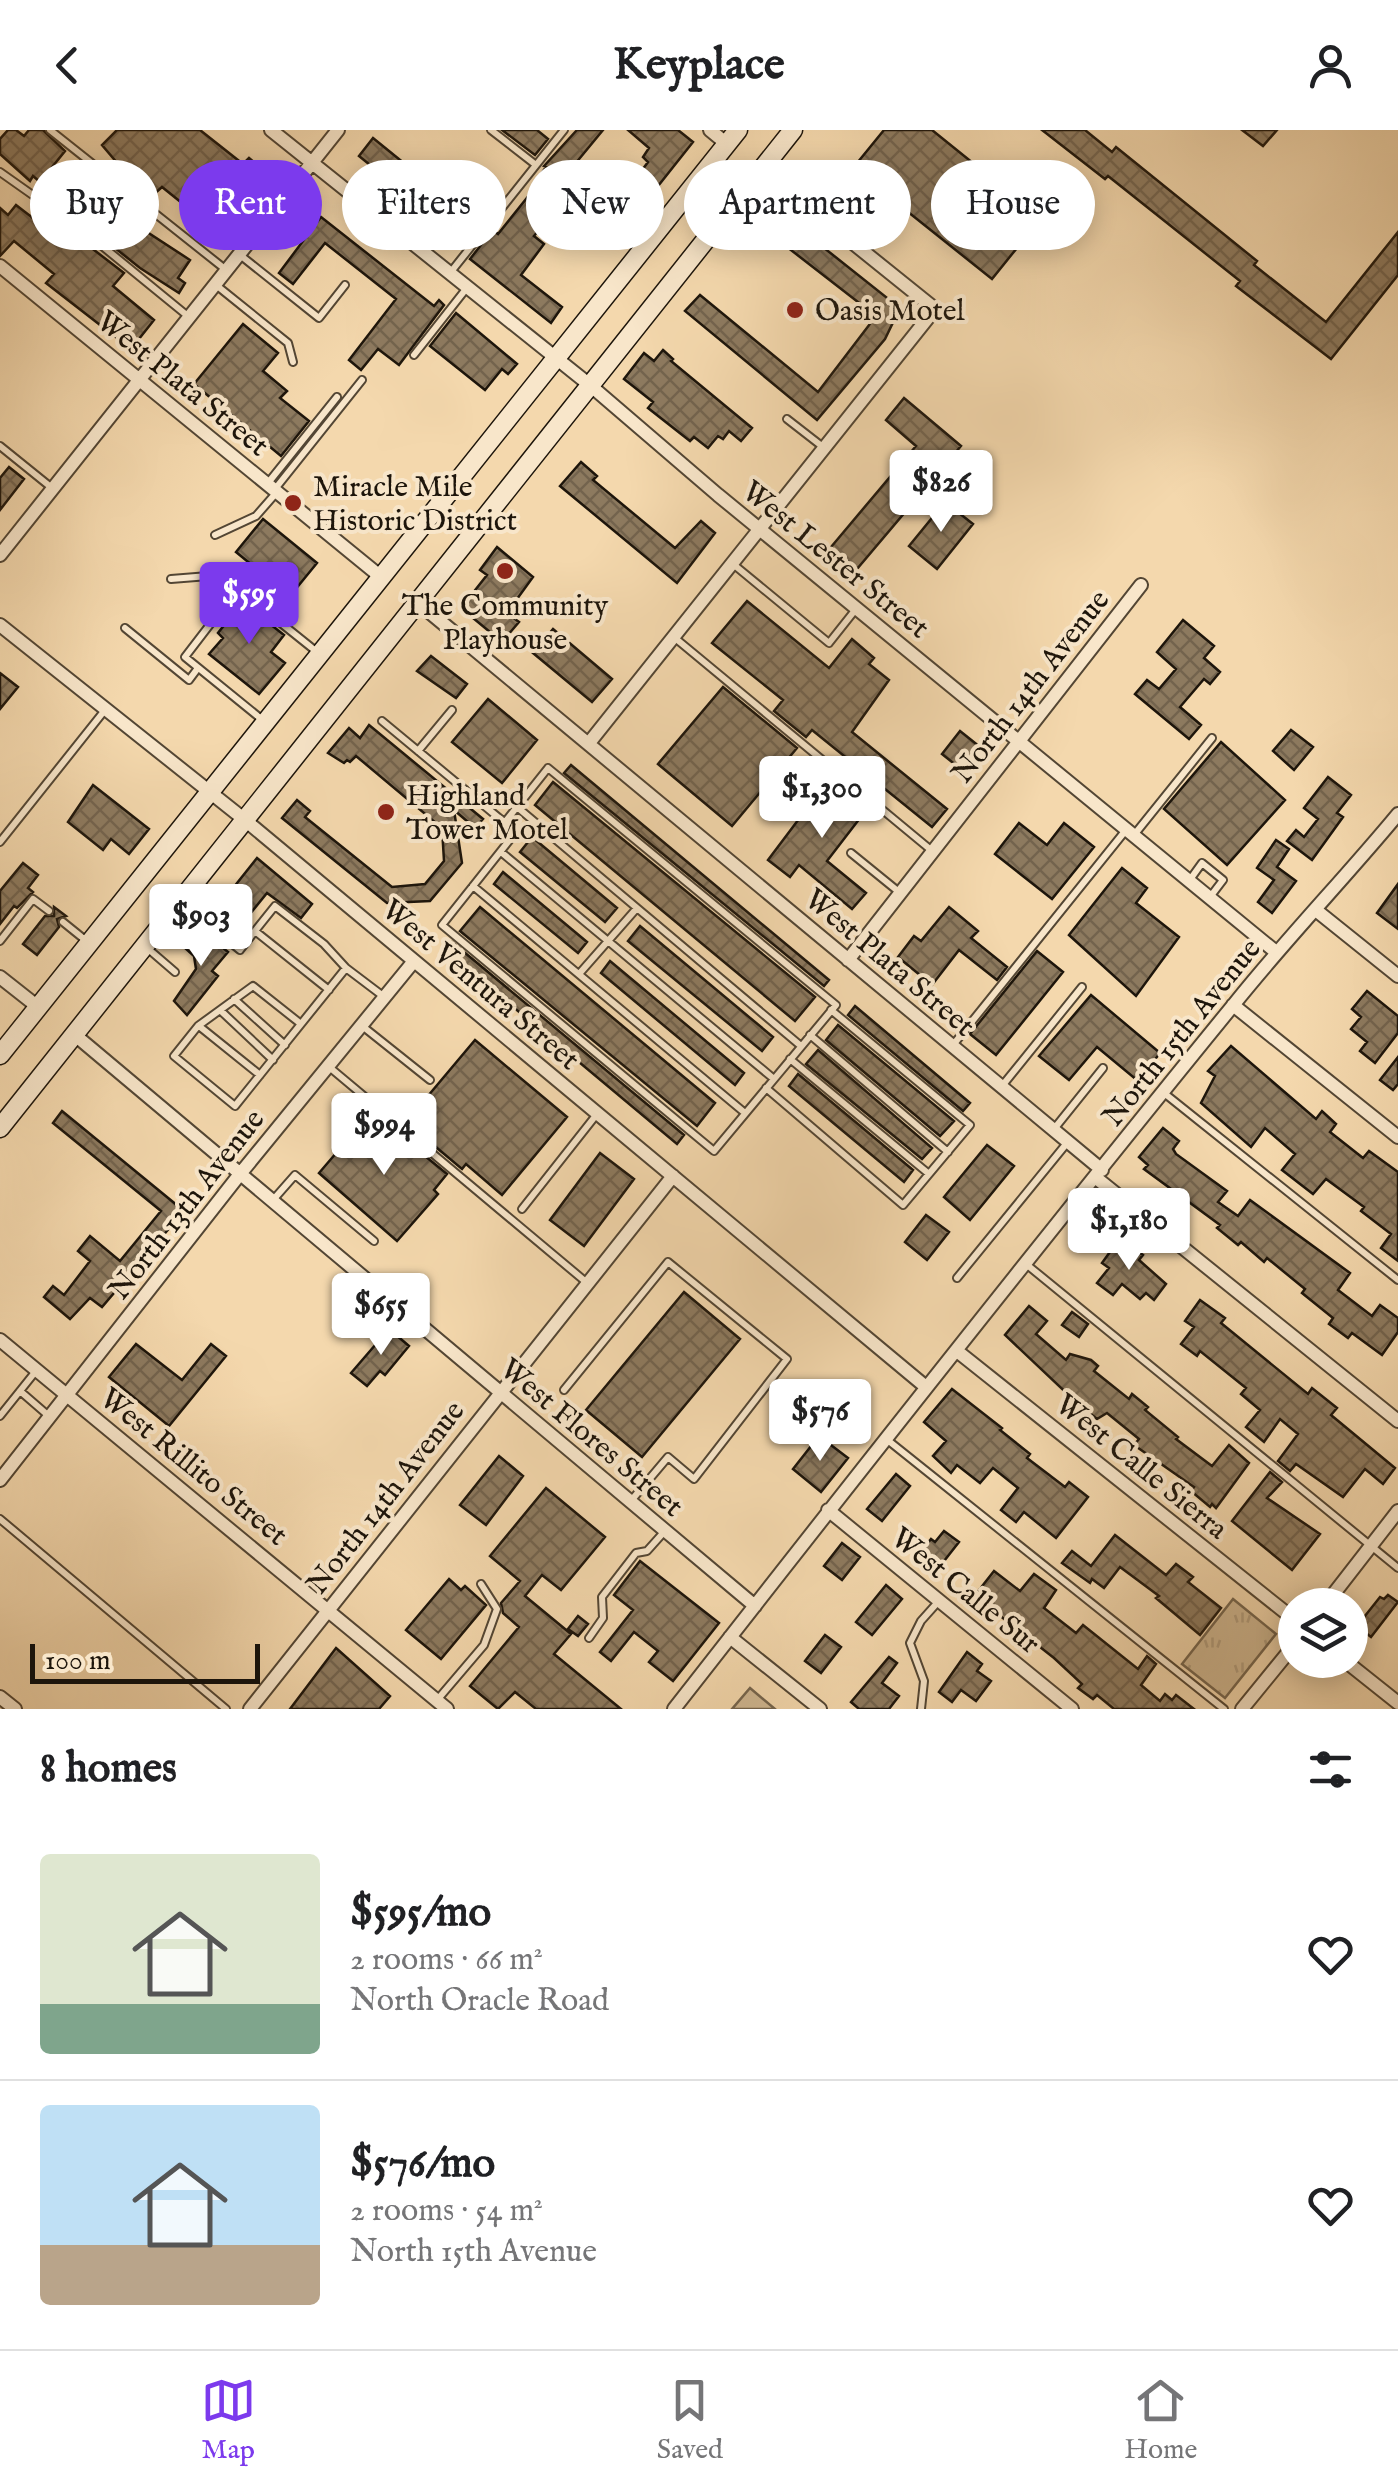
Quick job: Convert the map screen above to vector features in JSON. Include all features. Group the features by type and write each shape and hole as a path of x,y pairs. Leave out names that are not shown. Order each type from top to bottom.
{"main road":[{"path":"769,160 793,130"},
{"path":"0,1055 732,137"},
{"path":"0,1128 698,250"}],"street":[{"name":"West Lester Street","path":"271,130 310,160"},
{"path":"315,160 338,130"},
{"path":"710,130 732,137"},
{"name":"West Lester Street","path":"322,169 342,186"},
{"path":"0,555 242,250"},
{"name":"West Lester Street","path":"420,250 591,386 1276,952"},
{"path":"589,743 936,309 863,250"},
{"name":"West Plata Street","path":"0,266 381,577"},
{"name":"North 14th Avenue","path":"848,960 1141,585"},
{"name":"West Plata Street","path":"416,601 1398,1421"},
{"name":"West Ventura Street","path":"0,624 245,820 926,1387"},
{"name":"North 15th Avenue","path":"674,1709 885,1438 958,1352 1233,1005 1398,814"},
{"path":"1316,911 1398,976"},
{"name":"North 13th Avenue","path":"0,1480 240,1174 414,961"},
{"path":"0,977 38,1007"},
{"path":"1233,1005 1398,1137"},
{"name":"West Flores Street","path":"75,1035 755,1606"},
{"name":"North 14th Avenue","path":"250,1709 673,1176"},
{"name":"West Rillito Street","path":"0,1340 442,1704"},
{"name":"West Calle Sierra","path":"958,1352 1278,1606"},
{"name":"West Calle Sur","path":"828,1510 1072,1709"},
{"path":"1338,1588 1398,1511"},
{"path":"730,1637 820,1709"},
{"path":"1242,1709 1278,1665"},
{"path":"1367,1678 1398,1703"},
{"path":"0,1696 15,1709"}],"lane":[{"path":"50,130 226,270"},
{"path":"492,130 530,160"},
{"path":"540,160 564,130"},
{"path":"0,172 85,232 189,317"},
{"path":"449,274 526,178"},
{"path":"239,254 319,318 345,285"},
{"path":"215,284 288,343 293,362"},
{"path":"414,354 468,288"},
{"path":"273,488 362,380"},
{"path":"214,535 256,516 337,398"},
{"path":"787,419 824,448"},
{"path":"0,446 53,489"},
{"path":"732,563 829,643 857,608"},
{"path":"171,579 221,574 320,654"},
{"path":"238,588 185,657 266,722"},
{"path":"125,628 189,680 198,668"},
{"path":"674,637 932,851"},
{"path":"0,842 106,709"},
{"path":"418,751 452,710"},
{"path":"382,721 516,832 442,925 714,1151 836,1005 548,768 504,822"},
{"path":"952,1046 1212,738"},
{"path":"517,807 801,1046"},
{"path":"500,852 774,1078"},
{"path":"851,853 900,893"},
{"path":"1188,881 1202,862 1223,880 1210,898"},
{"path":"473,886 746,1113"},
{"path":"0,940 33,899 49,911"},
{"path":"180,902 240,950 275,906 384,997"},
{"path":"579,974 636,908"},
{"path":"63,922 89,942"},
{"path":"256,931 329,990"},
{"path":"145,946 175,972"},
{"path":"301,1024 252,986 198,1026 174,1056 235,1106 329,990 346,968"},
{"path":"1002,1087 1082,987"},
{"path":"234,1000 285,1044"},
{"path":"220,1010 272,1060"},
{"path":"766,1088 903,1205 948,1152 970,1125 832,1010"},
{"path":"362,1025 430,1080"},
{"path":"198,1026 260,1075"},
{"path":"810,1036 948,1152"},
{"path":"790,1059 929,1174"},
{"path":"328,1066 586,1283"},
{"path":"1053,1130 1103,1068"},
{"path":"1164,1093 1398,1280"},
{"path":"522,1209 597,1114"},
{"path":"957,1278 1068,1142"},
{"path":"272,1201 295,1175 374,1241"},
{"path":"564,1390 668,1262 787,1359 694,1479 668,1456 630,1502"},
{"path":"1026,1264 1398,1568"},
{"path":"0,1416 37,1370"},
{"path":"20,1392 51,1418"},
{"path":"885,1438 1224,1709"},
{"path":"0,1519 226,1709"},
{"path":"588,1638 603,1618 602,1597 636,1553 647,1551 665,1531"},
{"path":"442,1704 484,1645 497,1608 482,1584"},
{"path":"921,1709 924,1681 910,1642 921,1621 939,1601"}],"green space":[{"path":"1233,1599 1276,1634 1225,1698 1182,1664"},
{"path":"750,1688 775,1709 732,1709"}],"building":[{"path":"8,130 24,136 29,130 43,130 65,151 58,160 30,160 30,181 0,154 0,139"},
{"path":"117,130 200,130 238,160 179,160 179,201 162,187 159,190 159,160 115,160 102,145"},
{"path":"502,130 537,130 548,139 535,155"},
{"path":"577,130 603,130 578,160 550,160"},
{"path":"628,130 678,130 693,142 664,179 664,160 646,160 643,157 649,148"},
{"path":"884,130 932,130 969,160 931,160 931,230 911,214 911,160 860,160"},
{"path":"1042,130 1085,130 1112,152 1116,147 1326,322 1398,232 1398,275 1331,359 1236,286 1240,281 1108,176 1105,179 1095,171 1095,160 1081,160"},
{"path":"1242,130 1277,130 1263,146"},
{"path":"373,138 400,160 364,160 359,156"},
{"path":"526,199 526,250 540,250 521,275 562,307 551,323 470,259 477,250 506,250 506,224"},
{"path":"16,205 30,216 30,250 94,250 124,273 113,286 154,320 131,349 46,283 54,274 14,241 0,256 0,208 8,215"},
{"path":"322,218 342,234 342,250 363,250 434,306 439,300 444,305 399,365 378,349 361,370 349,360 396,299 325,243 322,247"},
{"path":"159,240 190,260 178,278 185,283 179,293 118,250 159,250"},
{"path":"296,250 320,250 293,284 279,273"},
{"path":"791,250 827,250 891,301 888,304 898,312 885,339 817,420 685,311 700,295 818,392 876,316"},
{"path":"956,250 1015,250 992,279"},
{"path":"456,313 517,364 508,374 502,369 485,390 430,346"},
{"path":"243,324 278,353 263,371 287,391 280,398 309,421 281,456 194,384"},
{"path":"663,350 752,428 741,441 729,431 723,439 718,436 708,448 694,437 690,441 648,408 653,402 624,379 644,353 654,361"},
{"path":"904,398 961,446 857,569 831,547 916,446 886,420"},
{"path":"581,462 597,476 593,480 675,548 701,521 715,533 677,583 560,486"},
{"path":"9,467 24,479 0,510 0,478"},
{"path":"945,502 973,524 937,569 909,546"},
{"path":"263,519 317,563 290,596 236,552"},
{"path":"497,547 533,577 517,599 525,606 515,619 519,622 502,642 461,608 487,575 480,570"},
{"path":"238,599 284,635 271,652 285,663 259,694 209,654 223,638 218,633"},
{"path":"747,601 829,668 852,639 874,658 869,664 889,680 852,732 947,809 932,827 812,730 806,737 774,711 783,700 712,643"},
{"path":"1183,620 1214,646 1204,658 1220,672 1210,684 1204,679 1180,707 1201,725 1189,739 1135,694 1147,680 1159,689 1176,669 1157,652"},
{"path":"553,629 612,679 592,702 533,653"},
{"path":"431,656 467,684 456,698 417,671"},
{"path":"0,673 18,687 0,709"},
{"path":"723,687 797,748 732,826 658,764"},
{"path":"488,699 537,740 502,783 452,742"},
{"path":"369,725 483,819 475,828 454,810 462,863 430,901 387,903 282,818 297,800 310,811 305,817 392,887 425,884 444,861 442,828 356,756 344,763 328,753 349,728 360,738"},
{"path":"1291,730 1313,747 1294,770 1273,751"},
{"path":"960,731 985,751 967,774 942,754"},
{"path":"1221,742 1285,800 1227,865 1164,809"},
{"path":"571,765 829,980 824,986 564,773"},
{"path":"1328,777 1351,795 1337,813 1343,817 1312,860 1287,841 1296,830 1304,837 1318,819 1304,808"},
{"path":"829,779 867,809 827,861 866,893 852,909 799,865 790,877 768,860"},
{"path":"553,782 815,997 795,1021 535,805"},
{"path":"93,785 149,829 129,854 111,839 103,850 68,822"},
{"path":"1019,823 1047,845 1064,823 1094,847 1052,899 995,854"},
{"path":"532,837 617,908 605,922 520,852"},
{"path":"1276,840 1289,849 1277,867 1296,881 1272,913 1258,902 1274,880 1257,868"},
{"path":"257,858 312,904 301,918 267,893 233,935 210,917"},
{"path":"23,863 38,875 28,888 33,892 17,908 14,906 0,924 0,891"},
{"path":"1122,868 1147,888 1136,903 1179,937 1136,996 1069,935"},
{"path":"503,872 587,942 578,953 494,884"},
{"path":"1398,884 1398,929 1377,913"},
{"path":"54,907 66,916 57,919 59,927 37,955 23,944 45,916 54,916"},
{"path":"480,907 715,1103 697,1126 460,931"},
{"path":"949,907 978,931 971,938 1007,967 997,980 959,950 932,985 898,957 914,936 921,941"},
{"path":"640,926 773,1037 762,1051 628,941"},
{"path":"198,928 228,952 212,971 218,976 187,1015 174,1001 196,969 194,956 184,947"},
{"path":"452,942 684,1135 677,1144 445,950"},
{"path":"1037,951 1063,972 996,1055 970,1034"},
{"path":"610,961 744,1073 735,1085 601,973"},
{"path":"1367,991 1398,1016 1398,1033 1375,1063 1360,1051 1367,1042 1351,1029 1361,1017 1352,1009"},
{"path":"1091,995 1160,1053 1138,1081 1097,1047 1069,1080 1039,1056"},
{"path":"855,1006 970,1103 963,1111 848,1015"},
{"path":"838,1025 954,1121 940,1136 826,1040"},
{"path":"475,1040 567,1117 502,1195 466,1164 462,1169 406,1122"},
{"path":"1231,1046 1316,1119 1322,1111 1336,1124 1330,1132 1363,1158 1369,1151 1398,1172 1398,1261 1381,1248 1391,1234 1361,1211 1364,1207 1326,1179 1313,1194 1282,1170 1295,1154 1265,1128 1251,1147 1201,1103 1215,1076 1208,1071"},
{"path":"818,1050 932,1148 922,1159 806,1064"},
{"path":"1398,1057 1398,1084 1393,1090 1380,1080"},
{"path":"798,1074 913,1170 904,1182 789,1086"},
{"path":"62,1111 184,1211 102,1307 90,1298 70,1319 44,1297 53,1286 64,1295 90,1261 78,1251 90,1236 120,1261 161,1211 53,1123"},
{"path":"367,1117 392,1139 397,1133 447,1174 434,1190 438,1194 397,1241 319,1173"},
{"path":"1163,1128 1179,1141 1173,1149 1176,1154 1227,1191 1218,1202 1238,1216 1250,1200 1350,1273 1338,1290 1372,1316 1380,1305 1398,1318 1398,1332 1382,1355 1352,1333 1348,1338 1329,1324 1333,1318 1302,1293 1305,1289 1267,1258 1264,1262 1241,1242 1238,1245 1217,1228 1220,1225 1144,1169 1148,1165 1139,1157"},
{"path":"987,1145 1014,1166 970,1220 944,1197"},
{"path":"600,1153 634,1179 584,1246 550,1220"},
{"path":"926,1215 949,1232 927,1260 905,1242"},
{"path":"1120,1238 1143,1255 1139,1260 1166,1284 1154,1300 1146,1293 1140,1299 1122,1284 1113,1295 1097,1283 1109,1268 1102,1263"},
{"path":"684,1292 740,1339 642,1457 586,1410"},
{"path":"1200,1300 1225,1318 1221,1323 1308,1394 1312,1388 1337,1408 1331,1415 1395,1468 1383,1484 1365,1469 1343,1497 1296,1464 1290,1471 1278,1461 1298,1434 1280,1419 1264,1442 1246,1427 1260,1410 1241,1394 1246,1388 1200,1351 1197,1356 1181,1344 1194,1327 1185,1321"},
{"path":"1029,1306 1047,1321 1036,1334 1066,1360 1070,1354 1091,1360 1098,1366 1094,1371 1129,1399 1132,1394 1176,1439 1212,1466 1229,1445 1249,1463 1216,1508 1191,1491 1194,1487 1134,1445 1139,1439 1107,1413 1097,1419 1076,1402 1005,1335"},
{"path":"1072,1312 1088,1324 1079,1337 1062,1325"},
{"path":"389,1329 409,1346 385,1375 380,1371 367,1386 351,1373"},
{"path":"136,1344 182,1380 211,1344 226,1356 169,1426 109,1377"},
{"path":"952,1389 1002,1428 1030,1454 1027,1458 1065,1487 1069,1482 1088,1497 1056,1538 1024,1512 1016,1522 1001,1510 1018,1488 993,1468 980,1483 957,1465 951,1473 933,1456 946,1441 924,1422"},
{"path":"819,1436 848,1458 821,1492 793,1469"},
{"path":"499,1456 523,1476 486,1525 460,1505"},
{"path":"1270,1472 1282,1482 1267,1498 1320,1534 1292,1570 1232,1521"},
{"path":"896,1474 910,1486 882,1521 867,1509"},
{"path":"546,1488 605,1537 561,1590 542,1575 525,1596 571,1634 554,1654 621,1709 536,1709 515,1692 498,1709 470,1686 519,1627 503,1613 501,1603 520,1581 490,1556"},
{"path":"944,1531 959,1542 937,1570 918,1555"},
{"path":"1115,1535 1166,1575 1176,1564 1193,1577 1188,1582 1221,1608 1200,1635 1156,1598 1159,1596 1120,1567 1104,1588 1062,1563 1072,1551 1091,1566"},
{"path":"842,1543 860,1557 842,1580 824,1566"},
{"path":"640,1561 719,1623 673,1681 649,1662 658,1651 634,1632 611,1661 600,1652 633,1610 614,1595"},
{"path":"994,1571 1020,1591 1034,1574 1056,1590 1044,1608 1076,1633 1083,1625 1138,1669 1147,1656 1156,1664 1141,1685 1160,1701 1165,1694 1172,1700 1176,1695 1194,1709 1114,1709 1097,1695 1093,1699 1078,1688 1082,1684 1054,1658 985,1604 981,1606 972,1599"},
{"path":"449,1579 461,1590 465,1586 486,1605 441,1659 406,1630"},
{"path":"886,1585 902,1599 872,1635 856,1622"},
{"path":"1388,1595 1398,1602 1371,1637 1368,1612 1380,1597"},
{"path":"578,1616 588,1624 578,1636 568,1629"},
{"path":"825,1635 841,1647 821,1673 805,1661"},
{"path":"336,1648 390,1696 379,1709 290,1709"},
{"path":"967,1652 982,1664 977,1671 991,1681 976,1701 961,1690 952,1702 939,1692"},
{"path":"889,1657 897,1663 882,1683 899,1696 889,1709 859,1709 851,1702"}],"place":[{"name":"Oasis Motel","path":"795,310"},
{"name":"Miracle Mile Historic District","path":"293,503"},
{"name":"The Community Playhouse","path":"505,571"},
{"name":"Highland Tower Motel","path":"386,812"}]}
